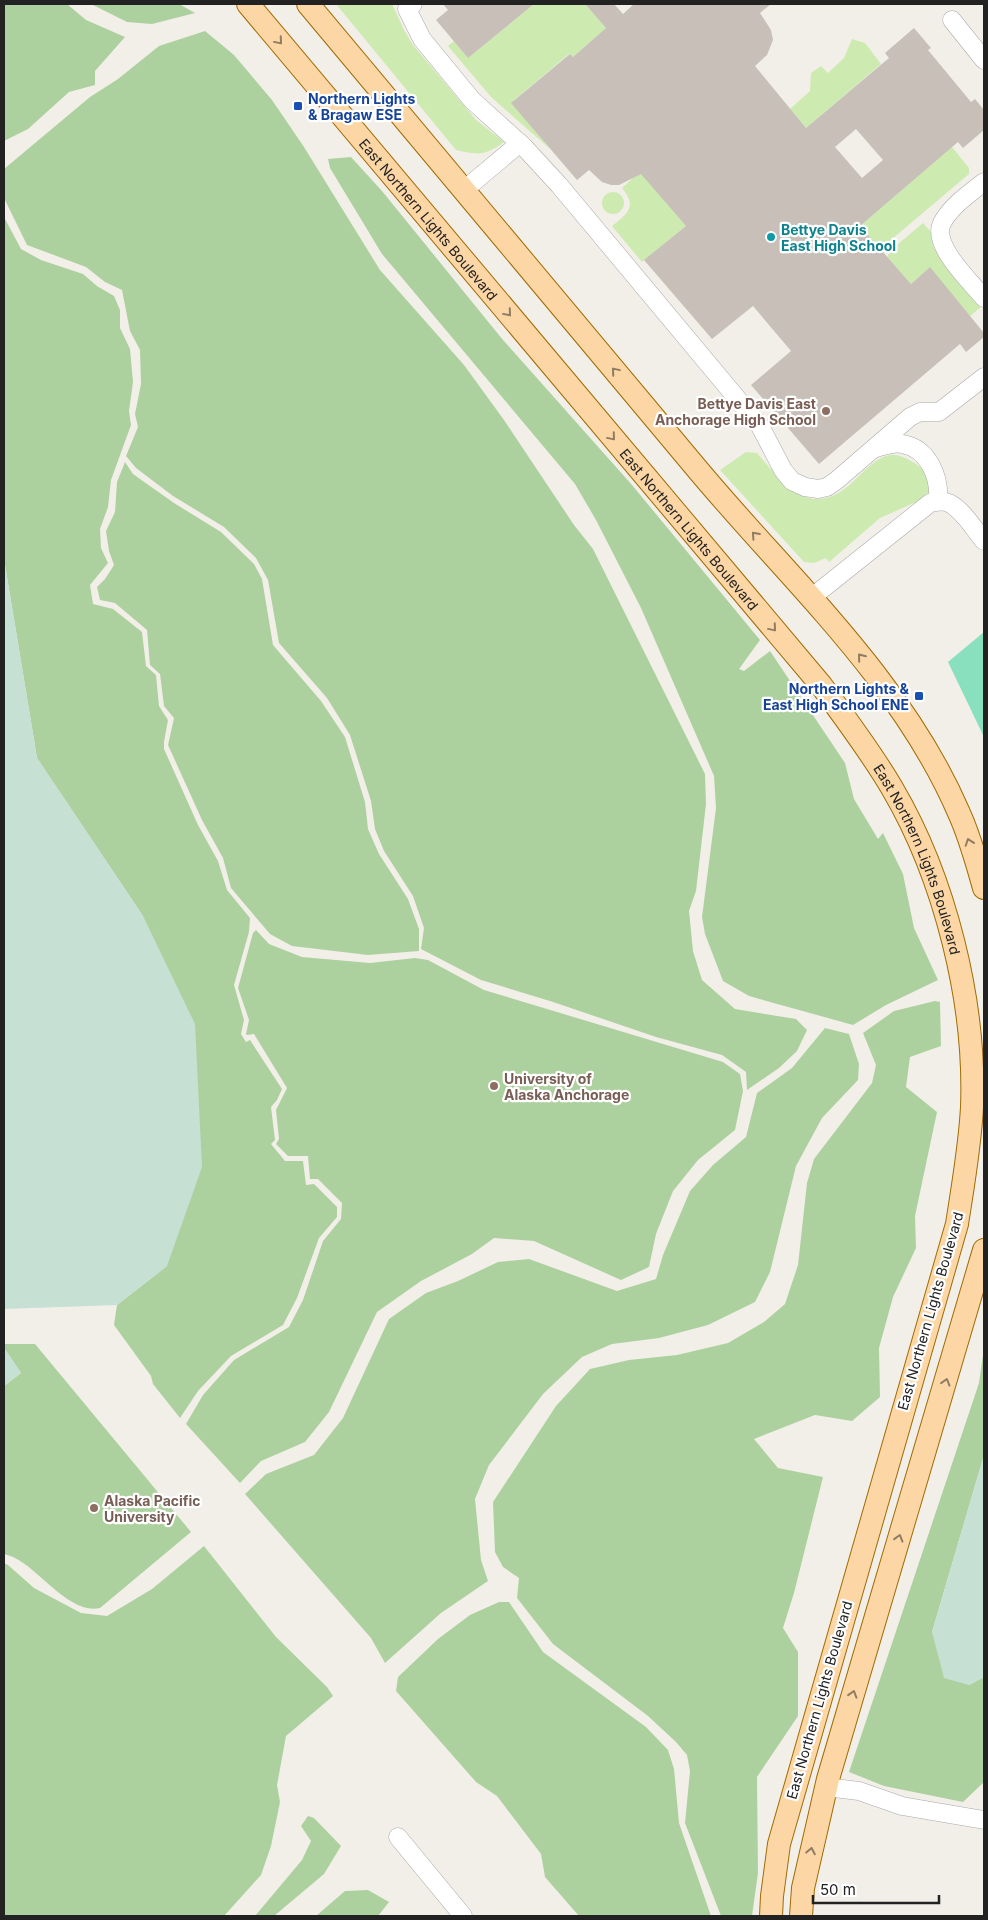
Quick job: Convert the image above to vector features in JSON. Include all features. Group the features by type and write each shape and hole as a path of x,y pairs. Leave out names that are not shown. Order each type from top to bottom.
{"main road":[{"name":"East Northern Lights Boulevard","path":"248,4 821,685 860,738 892,788 919,839 941,896 957,958 965,1003 970,1052 972,1106 967,1161 960,1206 957,1224 781,1835 771,1916"},
{"path":"308,4 706,479 812,598 904,713 935,764 960,814 984,888"},
{"path":"800,1916 803,1888 826,1787 984,1250"}],"lane":[{"path":"413,4 407,9 422,39 472,100 520,143 564,190 760,426 783,470 792,481 805,487 818,489 827,487 910,417 920,412 939,412 984,377"},
{"path":"952,20 984,60"},
{"path":"464,190 520,143"},
{"path":"984,182 948,213 941,225 941,240 948,255 984,298"},
{"path":"873,449 892,444 902,444 914,448 926,458 935,472 940,487 938,501"},
{"path":"812,598 930,503 938,501 948,502 984,540"},
{"path":"826,1787 859,1792 902,1806 984,1820"},
{"path":"398,1837 464,1916"}],"green space":[{"path":"4,4 67,4 86,20 125,37 95,71 95,85 69,92 28,129 4,141"},
{"path":"91,4 179,4 195,13 152,24 127,22"},
{"path":"336,4 392,4 413,45 476,120 504,142 492,150 481,153 456,150"},
{"path":"534,4 585,4 606,28 573,57 569,54 513,101 549,148 491,97 448,46 454,41 468,58"},
{"path":"205,31 234,55 272,100 304,147 380,270 464,365 504,420 574,525 593,549 705,774 706,804 696,891 689,911 693,951 702,980 735,1009 796,1019 807,1030 797,1051 779,1068 747,1090 746,1072 722,1055 656,1037 481,980 421,949 424,928 413,896 384,851 375,829 371,801 350,735 327,698 279,643 268,580 256,558 224,527 173,496 136,468 126,456 138,427 135,414 141,384 140,350 130,331 122,290 105,282 86,267 27,245 4,198 4,169 90,97 118,79 159,46"},
{"path":"852,39 865,43 881,64 806,128 790,109 810,91 811,73 821,66 828,73 844,58"},
{"path":"952,147 969,168 969,174 886,244 878,247 860,226"},
{"path":"351,157 382,191 503,340 632,485 760,640 739,669 744,671 770,651 845,763 854,799 878,839 883,833 903,874 914,928 938,980 886,1005 853,1025 749,996 723,981 705,934 702,917 716,808 714,776 641,608 596,520 575,484 382,254 330,168 328,159"},
{"path":"633,163 686,226 642,262 612,226 629,210 629,200 622,188 632,179 625,170"},
{"path":"613,192 621,195 624,203 621,211 613,214 605,211 602,203 605,195"},
{"path":"4,217 21,249 41,260 83,274 97,286 114,296 120,310 120,328 130,349 133,382 129,411 131,425 111,480 108,507 100,529 101,548 108,563 90,585 93,604 113,609 142,632 146,666 156,675 159,706 168,720 164,749 198,825 218,861 227,890 250,918 249,932 234,985 244,1020 241,1034 246,1042 250,1040 282,1089 271,1107 275,1140 271,1144 285,1161 303,1161 306,1185 314,1184 337,1207 337,1217 319,1238 297,1298 283,1325 231,1356 198,1391 180,1418 153,1384 151,1376 114,1325 117,1305 167,1266 143,916 37,758 4,559"},
{"path":"923,223 931,232 933,246 942,261 981,307 970,316 929,268 911,284 887,257 891,250"},
{"path":"746,452 757,453 783,482 807,498 828,498 838,493 880,458 890,455 916,463 923,469 929,481 931,491 923,499 880,518 829,562 826,558 814,563 804,562 720,470"},
{"path":"125,462 133,474 174,503 221,532 254,564 262,579 273,645 321,701 345,737 365,802 368,829 379,854 408,899 419,929 419,951 368,955 292,946 270,934 231,888 223,858 202,820 168,745 174,718 164,706 160,674 150,665 147,630 115,603 100,600 97,587 114,565 109,551 106,531 115,512 117,482"},
{"path":"4,559 37,758 143,916 195,1024 202,1167 167,1266 117,1305 4,1309"},
{"path":"984,632 984,737 948,662"},
{"path":"256,930 269,944 302,957 370,963 415,958 428,960 484,990 723,1062 740,1074 743,1091 735,1130 698,1160 673,1191 656,1234 649,1267 621,1280 534,1241 494,1238 472,1254 421,1281 377,1312 329,1412 305,1442 261,1461 240,1483 186,1424 203,1395 234,1360 289,1327 303,1300 323,1241 341,1219 342,1203 318,1179 310,1179 308,1156 288,1156 276,1144 279,1139 276,1110 287,1088 254,1034 246,1034 249,1020 238,988 253,933"},
{"path":"935,1001 940,1002 941,1046 910,1057 906,1087 937,1112 915,1216 916,1248 893,1297 879,1348 880,1397 852,1421 815,1415 754,1439 778,1468 823,1477 794,1593 783,1628 798,1652 798,1716 757,1777 758,1873 752,1916 721,1916 685,1823 690,1771 687,1755 648,1716 553,1644 517,1598 519,1578 503,1567 495,1552 493,1502 556,1406 590,1369 629,1360 677,1355 728,1343 764,1322 785,1304 798,1265 807,1183 814,1159 872,1083 876,1065 863,1033 894,1011"},
{"path":"825,1028 849,1034 859,1064 858,1080 822,1118 796,1166 770,1272 755,1302 708,1325 659,1338 612,1344 582,1357 543,1394 489,1465 475,1499 481,1560 488,1581 441,1613 385,1663 371,1638 245,1494 266,1474 314,1455 343,1418 389,1319 426,1293 458,1281 498,1262 529,1259 617,1291 656,1279 663,1255 690,1191 713,1165 746,1137 757,1093 792,1068"},
{"path":"4,1344 35,1344 191,1532 100,1608 78,1605 56,1590 25,1564 14,1557 4,1554 4,1386 21,1373 4,1348"},
{"path":"4,1348 21,1373 4,1386"},
{"path":"984,1348 984,1455 932,1632 969,1685 984,1677 984,1782 963,1802 884,1786 849,1772 979,1383"},
{"path":"984,1455 984,1677 969,1685 944,1678 932,1632"},
{"name":"Alaska Pacific University","path":"204,1546 276,1637 327,1687 333,1696 286,1736 277,1785 280,1802 271,1846 261,1875 224,1916 4,1916 4,1563 34,1588 81,1613 107,1616 152,1589"},
{"path":"499,1602 509,1602 543,1652 646,1727 668,1750 674,1769 679,1823 711,1916 579,1916 545,1877 541,1854 497,1796 476,1782 396,1691 398,1677 438,1639 470,1615"},
{"path":"308,1816 314,1818 341,1846 324,1874 274,1916 255,1916 302,1860 311,1841 301,1826"},
{"path":"368,1890 389,1902 378,1916 316,1916 345,1891"}],"building":[{"path":"443,4 534,4 468,58 436,20 448,10"},
{"name":"Bettye Davis East High School","path":"585,4 614,4 623,14 634,4 771,4 760,13 771,30 773,40 767,55 755,66 806,128 889,58 885,53 914,28 931,48 928,50 971,102 975,99 984,110 984,130 963,148 958,142 860,226 911,284 930,267 984,333 984,337 966,352 960,344 819,464 751,385 791,351 753,306 712,339 644,260 686,226 641,174 619,185 602,182 589,170 577,180 511,103 570,54 573,57 606,28","holes":["856,129 883,160 862,178 835,147"]}],"place":[{"name":"Northern Lights & Bragaw ESE","path":"298,106"},
{"name":"Bettye Davis East High School","path":"771,237"},
{"name":"Bettye Davis East Anchorage High School","path":"826,411"},
{"name":"Northern Lights & East High School ENE","path":"919,696"},
{"name":"University of Alaska Anchorage","path":"494,1086"},
{"name":"Alaska Pacific University","path":"94,1508"}]}
